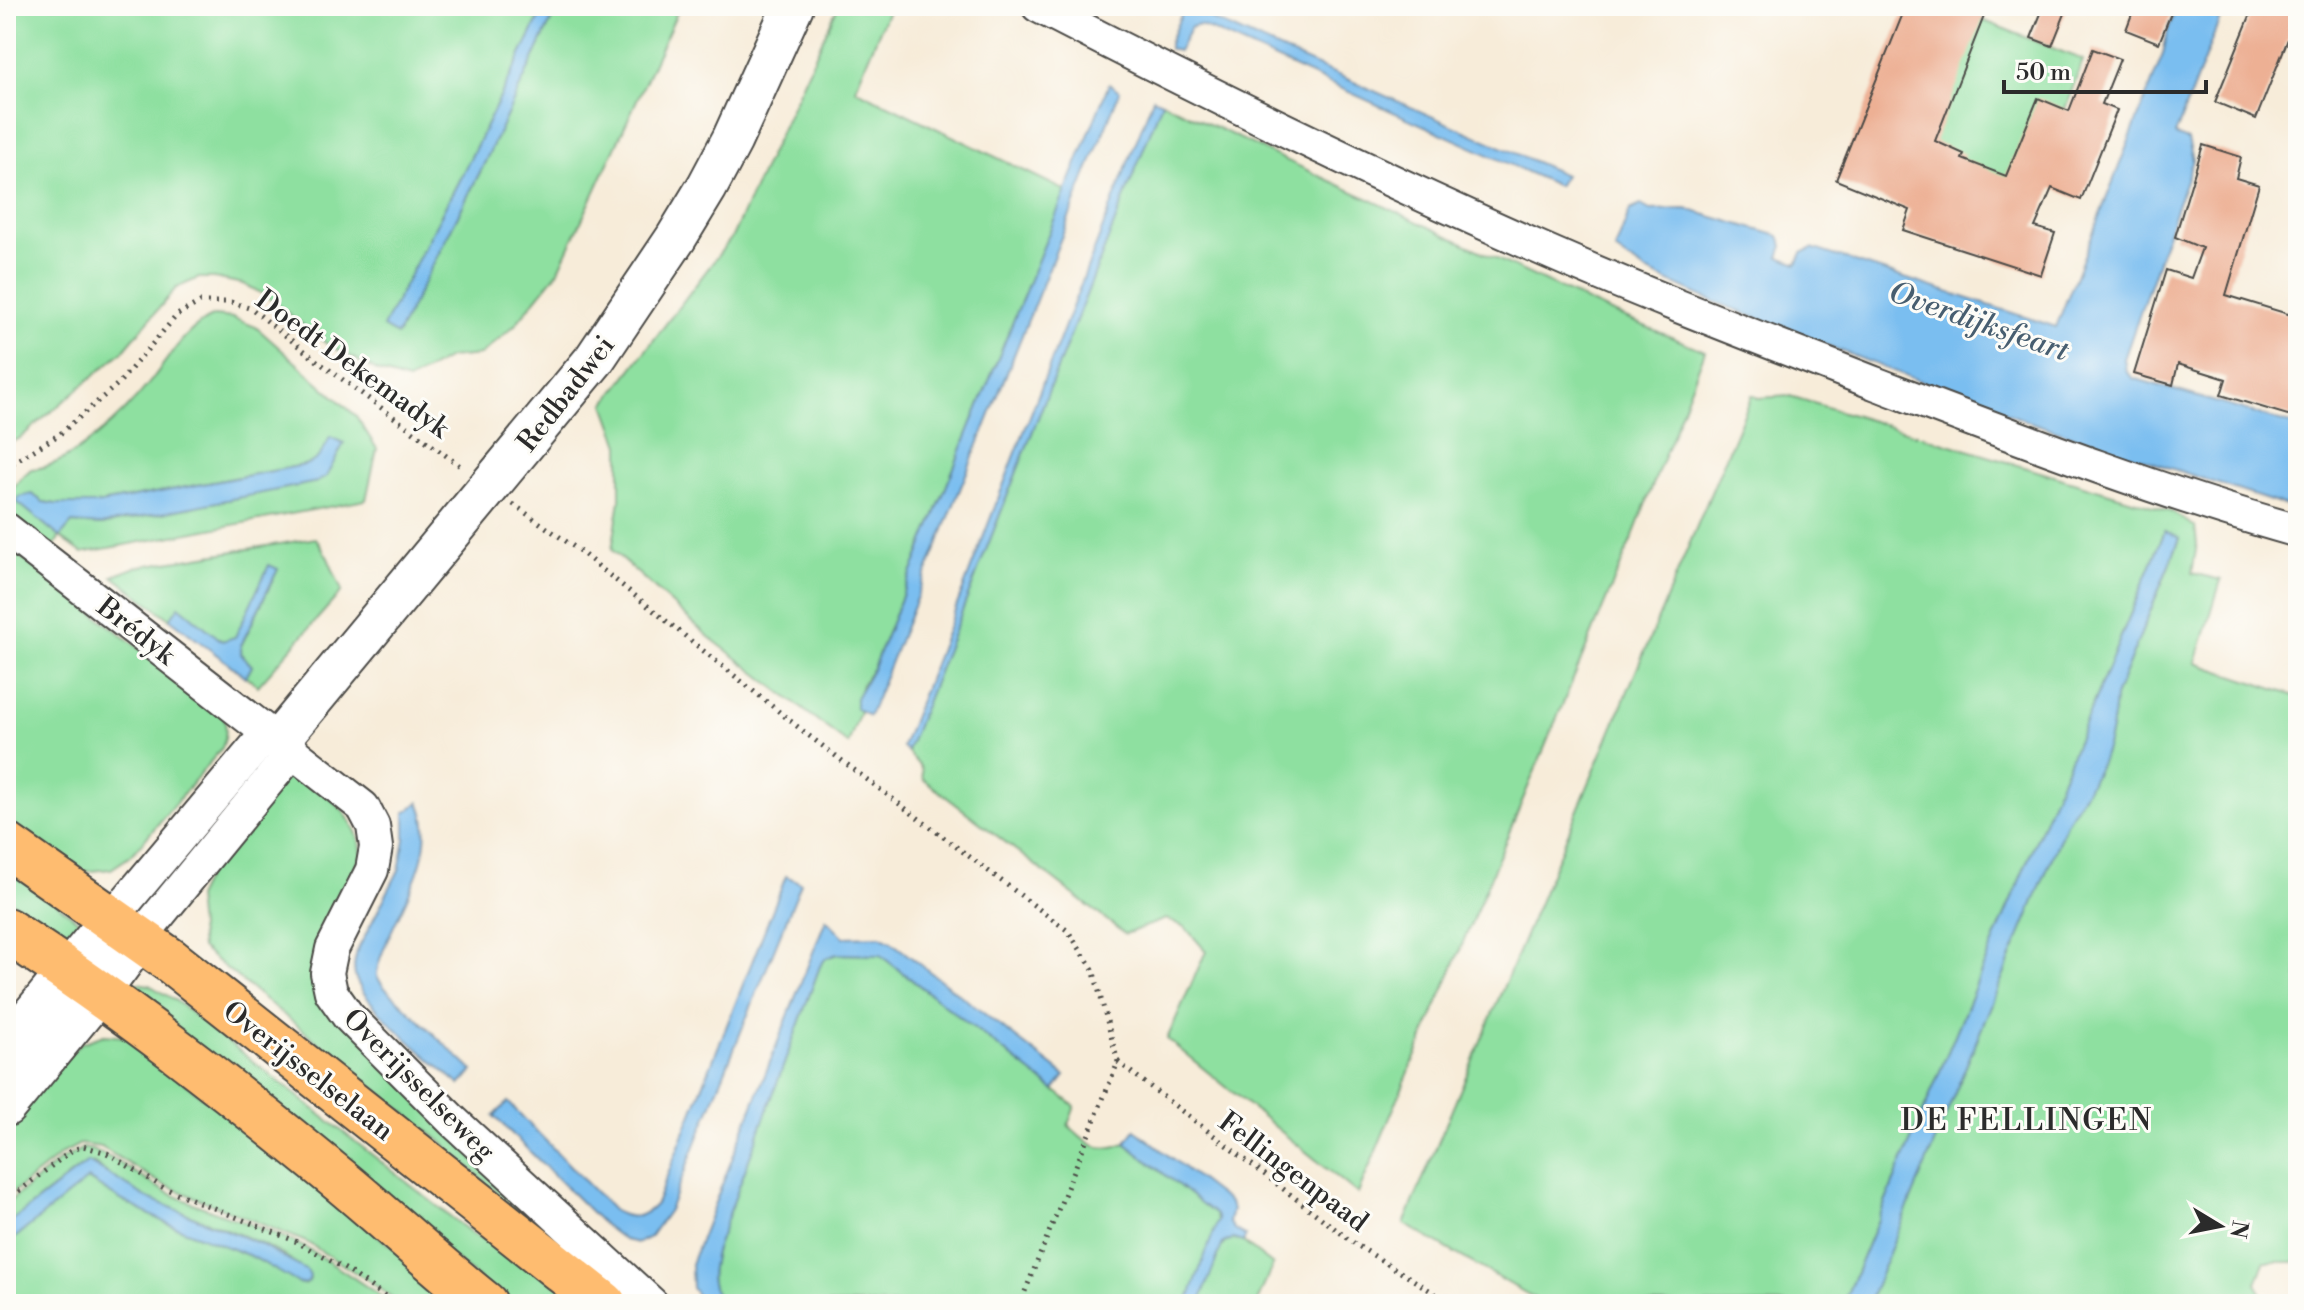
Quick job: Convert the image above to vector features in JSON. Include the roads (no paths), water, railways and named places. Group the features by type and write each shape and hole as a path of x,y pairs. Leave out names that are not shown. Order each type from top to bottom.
{"main road":[{"name":"Overijsselselaan","path":"6,845 126,928 604,1304"},
{"path":"6,930 83,982 248,1106 485,1304"}],"street":[{"name":"Redbadwei","path":"126,928 594,360 676,238 732,140 793,6"},
{"path":"1038,6 1224,101 1562,257 1759,338 2010,435 2218,509 2298,531"},
{"name":"Brédyk","path":"6,529 280,741"},
{"name":"Overijsselseweg","path":"280,741 363,807 373,826 376,847 372,870 332,949 327,973 331,992 348,1016 453,1121 652,1304"},
{"path":"6,1106 83,982 126,928"},
{"path":"6,1047 83,982"}],"water":[{"path":"545,6 558,6 483,166 397,335 383,327"},
{"path":"1185,6 1207,6 1211,19 1565,175 1558,186 1200,25 1191,27 1178,51 1169,49"},
{"name":"Overdijksfeart","path":"2177,6 2225,6 2175,135 2188,140 2193,160 2124,359 2126,371 2133,378 2298,426 2298,510 2033,423 1880,366 1703,297 1645,271 1615,250 1630,210 1641,205 1650,210 1686,209 1779,236 1783,246 1779,257 1797,264 1802,253 1812,248 2056,327 2163,54"},
{"path":"1109,84 1120,91 869,716 856,708 856,698 873,668"},
{"path":"1153,98 1162,102 907,751 902,747"},
{"path":"330,437 344,443 326,477 317,482 101,525 72,523 60,537 16,501 19,497 32,494 43,502 96,504 304,465 317,458"},
{"path":"2165,531 2180,538 2115,697 2110,734 2101,763 2067,821 1868,1304 1843,1304"},
{"path":"269,565 278,569 241,645 241,654 252,666 246,677 170,619 179,606 222,641 235,637"},
{"path":"419,802 425,820 422,857 417,876 382,953 377,976 384,987 473,1071 460,1085 385,1018 371,1003 354,972 357,951 399,870 405,839 405,813"},
{"path":"786,876 801,883 669,1210 650,1237 638,1243 624,1240 604,1225 494,1116 508,1102 614,1211 636,1216 651,1209 656,1204"},
{"path":"826,919 844,937 880,936 890,941 1065,1076 1054,1090 880,955 837,954 826,958 820,966 715,1252 711,1274 713,1287 726,1304 704,1304 692,1288 691,1264"},
{"path":"1135,1130 1230,1203 1229,1222 1246,1236 1243,1242 1233,1239 1223,1243 1199,1304 1187,1304 1218,1220 1216,1215 1125,1143"},
{"path":"88,1162 148,1198 258,1243 307,1271 310,1276 308,1283 300,1284 253,1257 166,1223 88,1179 6,1245 6,1225"}],"district":[{"name":"DE FELLINGEN","path":"2027,1120"}]}
